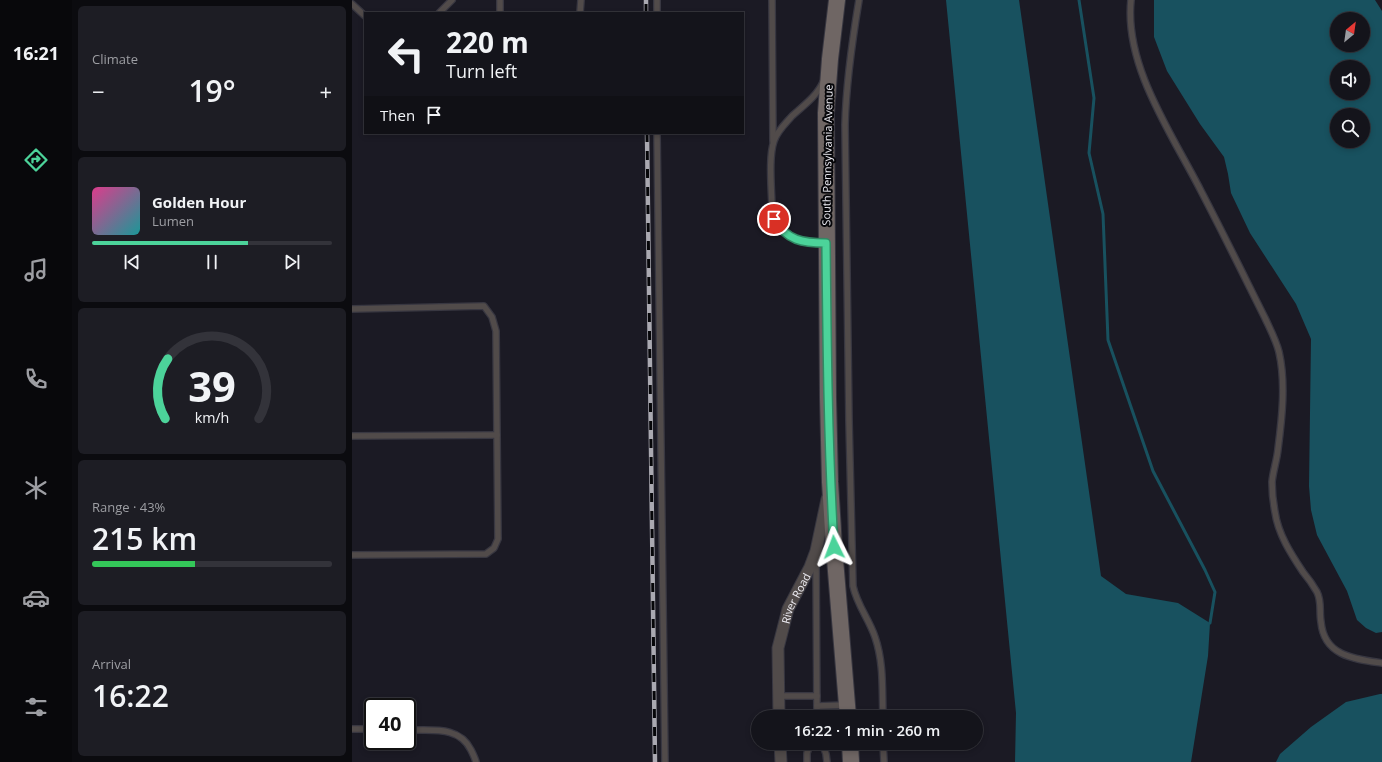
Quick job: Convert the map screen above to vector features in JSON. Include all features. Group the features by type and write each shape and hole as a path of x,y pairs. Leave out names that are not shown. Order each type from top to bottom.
{"street":[{"name":"South Pennsylvania Avenue","path":"837,0 830,59 826,113 828,398 830,482 834,547 848,710"},
{"name":"River Road","path":"779,710 778,648 788,609 816,551 830,482"},
{"path":"780,750 781,762"},
{"path":"850,750 851,762"}],"lane":[{"path":"440,12 452,0"},
{"path":"500,0 500,12"},
{"path":"580,0 580,12"},
{"path":"657,0 657,12"},
{"path":"772,0 772,211 774,219 781,230 796,240 810,243 826,243"},
{"path":"859,0 846,90 845,125 853,586 859,605 875,637 882,671 883,710"},
{"path":"1131,0 1131,27 1134,48 1148,88 1265,318 1279,353 1282,371 1282,417 1278,451 1272,481 1272,491 1275,513 1280,529 1298,564 1317,592 1320,600 1321,626 1329,646 1350,657 1382,663"},
{"path":"352,4 364,15"},
{"path":"773,145 774,140 780,130 819,89 830,59"},
{"path":"657,134 665,762"},
{"path":"352,309 484,306 492,318 496,331 498,539 494,548 486,554 352,555"},
{"path":"352,436 497,435"},
{"path":"816,551 817,710"},
{"path":"779,696 817,696"},
{"path":"817,706 842,710"},
{"path":"352,729 364,729"},
{"path":"416,730 450,732 458,735 467,742 476,762"},
{"path":"807,762 808,750"},
{"path":"825,750 827,762"},
{"path":"883,750 884,762"}],"water":[{"path":"946,0 1019,0 1101,576 1126,594 1178,603 1210,623 1208,656 1191,762 1015,762 1016,713"},
{"path":"1154,0 1375,0 1382,11 1382,632 1376,633 1366,628 1357,620 1347,591 1317,535 1311,510 1309,486 1311,339 1296,304 1250,233 1231,193 1224,157 1200,124 1167,71 1154,37"},
{"path":"1382,694 1382,762 1276,762 1280,754 1311,727 1346,702"}],"waterway":[{"path":"1079,0 1094,98 1089,153 1103,214 1108,340 1153,471 1215,592 1210,623"}],"railway":[{"path":"646,0 646,12"},
{"path":"647,134 655,762"}],"route":[{"path":"774,219 781,230 796,240 810,243 826,243 830,482 834,547"}]}
